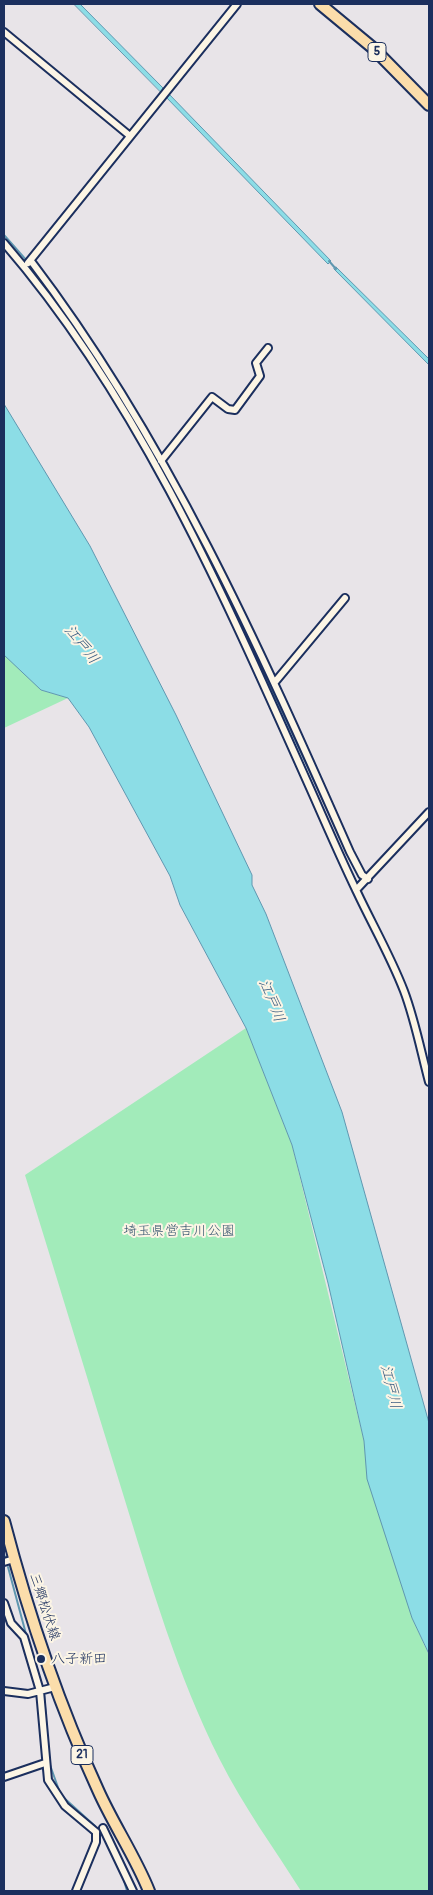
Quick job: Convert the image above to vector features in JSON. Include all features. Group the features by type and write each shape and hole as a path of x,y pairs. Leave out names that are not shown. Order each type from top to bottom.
{"main road":[{"name":"5","path":"320,4 373,48 429,105"},
{"name":"三郷松伏線","path":"4,1521 9,1561 55,1687 98,1792 150,1891"}],"street":[{"path":"24,267 31,261 237,4"},
{"path":"4,32 130,136"},
{"path":"4,243 24,267 92,363 156,465 243,638 403,990 429,1082"},
{"path":"31,261 98,357 163,460 275,682 350,852 362,875 368,879"},
{"path":"156,465 163,460 212,397 228,409 234,410 260,376 256,363 268,348"},
{"path":"275,682 345,598"},
{"path":"356,890 429,812"},
{"path":"4,1603 11,1623 24,1638 40,1691 48,1780 54,1792 65,1806 96,1832"},
{"path":"4,1691 28,1694 55,1687"},
{"path":"4,1777 45,1763"},
{"path":"96,1832 114,1822"},
{"path":"104,1828 133,1891"},
{"path":"76,1891 96,1842 96,1832"}],"green space":[{"path":"4,645 41,690 68,698 4,728"},
{"name":"埼玉県営吉川公園","path":"246,1028 292,1145 364,1441 412,1618 429,1655 429,1891 301,1891 229,1777 205,1728 166,1629 25,1175"}],"water":[{"path":"74,4 80,4 163,88 161,92"},
{"path":"167,92 331,261 328,264 164,95"},
{"path":"336,267 429,359 429,365 334,269"},
{"name":"江戸川","path":"4,404 90,546 176,715 252,875 252,885 266,914 342,1112 429,1423 429,1654 412,1618 367,1479 364,1441 328,1283 292,1145 246,1028 180,905 170,876 89,727 68,698 41,690 4,655"}],"waterway":[{"path":"4,235 27,261"},
{"path":"329,261 336,269"},
{"path":"65,314 85,343"},
{"path":"152,451 241,622 340,837"},
{"path":"349,858 361,880 363,880"},
{"path":"8,1567 26,1634"},
{"path":"36,1665 40,1680"},
{"path":"44,1693 48,1748"},
{"path":"50,1765 60,1793"},
{"path":"63,1797 95,1826"},
{"path":"112,1855 116,1862"},
{"path":"123,1877 127,1891"}],"place":[{"name":"八子新田","path":"41,1659"}]}
